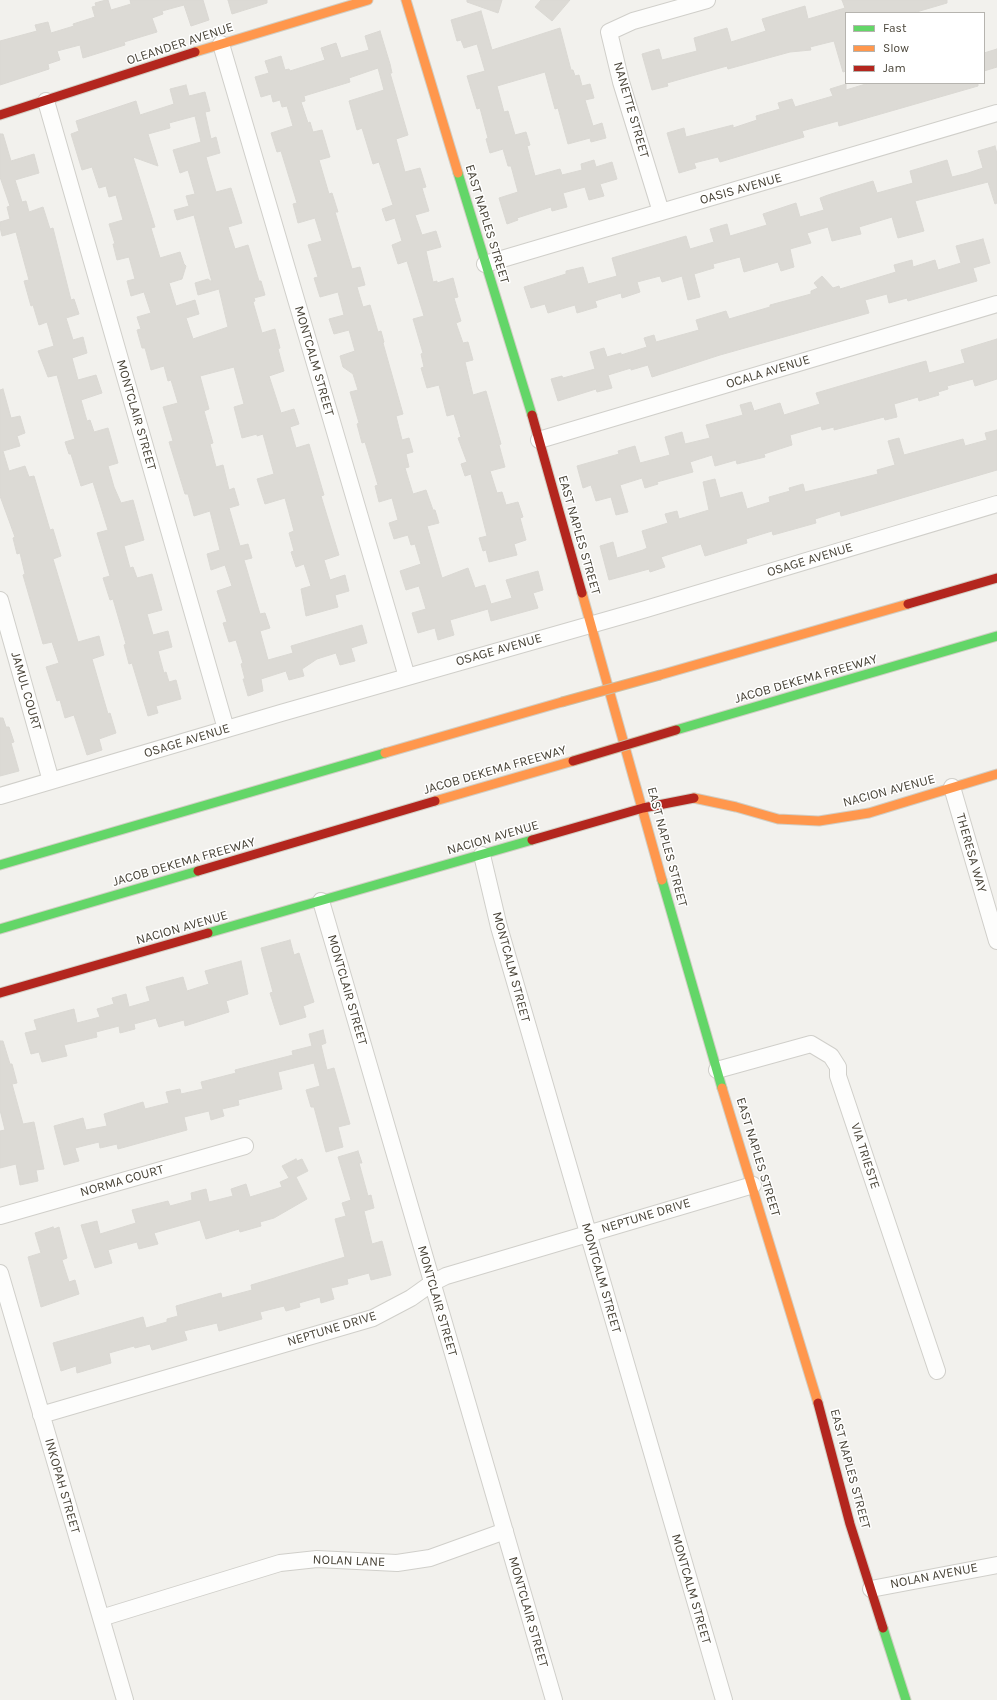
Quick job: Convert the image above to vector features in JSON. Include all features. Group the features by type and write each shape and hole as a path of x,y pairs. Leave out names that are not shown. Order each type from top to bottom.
{"main road":[{"name":"OLEANDER AVENUE","path":"0,115 221,44 368,0"},
{"name":"EAST NAPLES STREET","path":"406,0 539,440 664,887 717,1070 753,1184 827,1431 850,1524 906,1700"},
{"path":"660,675 997,578"},
{"path":"0,865 562,702 997,585"},
{"name":"JACOB DEKEMA FREEWAY","path":"0,929 997,636"},
{"name":"NACION AVENUE","path":"0,994 642,808 695,798 736,807 778,819 819,821 869,813 997,774"}],"street":[{"name":"NANETTE STREET","path":"661,212 621,82 609,32 633,22 707,0"},
{"name":"MONTCALM STREET","path":"221,44 407,677"},
{"name":"MONTCLAIR STREET","path":"46,101 226,729"},
{"name":"OASIS AVENUE","path":"485,264 997,113"},
{"name":"OCALA AVENUE","path":"539,440 997,304"},
{"name":"OSAGE AVENUE","path":"0,796 52,782 226,729 646,609 997,504"},
{"name":"JAMUL COURT","path":"0,600 52,782"},
{"name":"THERESA WAY","path":"952,788 997,941"},
{"name":"MONTCALM STREET","path":"482,855 498,927 724,1700"},
{"name":"MONTCLAIR STREET","path":"321,901 554,1700"},
{"name":"VIA TRIESTE","path":"717,1070 811,1044 831,1056 838,1067 838,1076 937,1371"},
{"name":"NORMA COURT","path":"0,1216 245,1146"},
{"name":"NEPTUNE DRIVE","path":"41,1414 373,1318 412,1298 432,1283 448,1276 753,1184"},
{"name":"INKOPAH STREET","path":"0,1273 125,1700"},
{"name":"NOLAN LANE","path":"101,1618 280,1563 317,1559 403,1562 430,1558 505,1531"},
{"name":"NOLAN AVENUE","path":"871,1589 997,1565"}],"building":[{"path":"108,0 111,10 131,4 130,0 203,0 209,20 191,26 184,5 162,11 163,14 152,18 157,32 124,42 125,45 83,58 80,45 57,51 60,60 48,64 49,69 0,85 0,41 37,31 35,25 48,22 51,33 74,26 73,24 95,17 92,7 96,6 95,3"},
{"path":"228,0 267,0 267,3 232,14"},
{"path":"467,0 502,0 498,13 467,2"},
{"path":"541,0 570,0 552,21 535,7"},
{"path":"842,0 947,0 947,3 916,12 845,12 845,71 843,72 834,41 810,47 811,50 790,52 728,69 727,66 667,83 668,86 652,90 642,54 659,49 662,60 697,51 694,38 727,28 731,42 766,31 762,19 805,6 808,19 845,8"},
{"path":"481,11 492,50 560,28 571,70 573,70 575,76 579,75 582,86 590,84 594,98 585,100 593,126 602,123 606,138 591,142 590,138 568,144 558,108 555,109 545,72 497,86 504,112 508,111 515,135 526,132 530,145 527,146 535,176 560,169 562,175 582,170 581,164 594,160 596,167 612,162 617,179 600,184 604,196 589,200 585,187 563,193 567,207 552,211 551,207 517,218 518,220 507,224 499,198 518,192 511,166 508,166 503,149 490,153 486,139 488,138 480,108 477,109 467,76 485,71 477,44 464,48 461,40 457,41 451,20"},
{"path":"380,31 390,64 392,73 390,73 408,135 396,139 405,172 420,168 426,187 422,188 429,211 415,215 422,235 436,231 441,247 426,251 433,282 437,281 437,283 453,278 458,297 454,298 461,321 456,323 463,343 468,342 473,360 465,362 473,395 486,391 501,444 499,445 505,467 490,471 497,493 502,492 506,505 518,502 523,517 520,518 526,540 514,544 517,555 489,562 486,550 483,551 479,538 487,536 471,474 465,476 461,464 467,462 458,438 461,437 454,414 447,416 439,385 427,388 421,368 424,367 421,354 423,353 413,319 424,316 407,261 398,264 392,245 402,241 395,218 386,221 382,209 393,205 379,162 373,164 362,128 357,130 349,101 384,90 378,68 349,78 350,82 304,96 305,101 301,102 308,123 310,122 313,132 322,130 330,157 319,160 329,194 332,193 338,212 335,212 352,269 360,267 365,285 357,287 363,307 370,305 378,332 381,331 403,414 396,416 402,440 409,438 413,452 406,454 409,467 405,468 413,494 426,490 433,510 435,510 439,523 427,526 442,578 468,568 475,588 485,585 491,604 512,598 506,580 538,571 543,590 533,593 538,608 491,621 488,609 450,620 454,635 438,640 435,628 418,633 412,613 426,609 419,586 406,590 400,571 421,564 415,544 411,545 408,535 394,539 389,523 398,520 392,498 379,502 375,486 378,485 365,442 362,443 357,424 359,423 350,392 358,390 353,374 343,367 340,356 355,351 349,330 334,334 329,319 344,315 338,292 320,297 314,278 318,277 308,245 322,241 315,218 298,223 293,204 297,203 281,151 277,152 271,133 293,126 287,106 282,107 280,100 273,102 271,94 261,97 255,77 269,73 265,61 281,56 285,70 289,69 290,71 325,60 321,48 336,43 341,58 369,50 365,36"},
{"path":"997,49 997,67 985,71 985,53"},
{"path":"846,84 846,90 866,84 978,84 978,86 839,126 838,121 802,131 804,137 720,162 718,157 694,163 696,168 679,173 667,133 684,128 686,137 733,125 733,128 757,120 756,116 780,109 778,103 792,99 795,107 833,96 830,89"},
{"path":"186,85 189,96 205,92 210,111 205,112 211,139 216,137 220,153 206,157 216,192 231,188 242,223 228,227 235,249 248,245 265,295 254,298 255,301 253,302 262,333 275,329 280,348 278,349 284,371 269,376 281,413 294,409 299,424 290,427 296,448 309,444 324,495 321,496 339,555 324,560 330,580 345,575 349,591 335,595 338,607 306,616 301,589 311,586 304,564 296,567 291,552 294,551 289,533 294,531 285,498 265,504 257,479 274,474 263,434 242,438 234,407 244,404 234,367 200,376 209,409 204,411 213,443 210,444 216,467 223,465 229,490 234,488 239,505 229,508 240,546 248,544 252,558 244,560 260,614 265,613 270,628 260,631 268,660 293,653 291,646 362,625 367,643 351,648 355,661 340,665 336,653 317,659 302,669 304,676 289,680 286,671 261,679 263,691 248,696 243,679 245,679 241,664 243,663 236,640 229,642 223,623 227,622 217,591 232,586 225,565 211,570 207,554 220,550 210,511 194,516 188,494 185,494 169,442 173,441 163,407 178,403 171,380 168,381 164,366 151,370 145,348 142,348 137,330 141,329 137,317 151,313 144,292 131,296 127,281 135,279 129,257 117,260 113,244 115,244 109,224 123,220 116,195 109,197 106,186 99,188 92,167 82,170 71,134 79,131 76,121 136,101 140,115 174,104 170,89","holes":["195,116 201,142 173,150 180,173 188,170 195,194 186,196 189,206 174,210 177,220 194,215 212,282 208,279 195,283 198,295 219,289 228,327 193,339 186,318 199,314 195,300 176,306 169,283 182,279 186,266 180,252 160,258 151,228 155,227 133,157 158,166 148,134 170,128 169,123"]},
{"path":"0,134 3,134 11,161 34,154 39,173 15,180 22,202 26,201 29,212 43,207 50,229 53,228 71,300 74,299 79,314 66,318 73,340 83,337 87,353 72,358 78,380 96,375 102,393 81,400 87,421 90,420 94,432 108,428 118,463 108,466 114,487 121,503 133,500 144,540 124,546 130,568 133,567 137,578 152,574 162,610 147,614 153,635 168,631 172,647 158,651 164,673 166,672 169,682 176,680 181,699 156,706 158,713 148,716 132,663 129,664 124,645 126,644 113,599 110,600 103,578 110,576 97,533 108,530 93,482 81,486 71,454 69,454 65,442 75,439 57,375 48,377 38,351 54,346 47,322 39,325 33,305 31,306 24,281 29,280 16,232 2,236 0,222 10,219 7,207 10,206 0,177"},
{"path":"995,146 997,154 997,203 995,204 988,182 915,201 924,231 898,238 892,217 859,227 861,234 832,241 828,227 807,233 811,243 790,249 794,267 781,271 778,262 744,272 740,257 713,264 714,268 694,274 700,297 688,300 682,276 662,282 660,276 637,282 640,292 622,298 621,293 595,301 597,307 577,313 575,305 548,313 545,304 531,308 524,287 566,274 566,271 583,267 588,284 617,276 612,258 686,236 690,249 714,242 710,229 727,224 730,236 767,225 763,214 796,203 800,217 824,210 820,198 873,181 877,193 913,183 910,171 947,160 952,177 968,173 983,168 978,151"},
{"path":"983,239 990,263 973,268 977,281 908,301 907,298 889,303 887,294 865,300 869,313 720,355 652,377 648,365 631,370 631,368 608,375 612,388 597,392 596,389 558,401 551,379 562,376 563,378 595,369 590,352 604,348 607,357 621,353 621,355 647,347 644,338 654,335 656,342 699,330 696,320 726,311 729,319 770,307 770,305 811,294 811,291 818,288 814,283 822,276 833,288 839,286 840,289 896,272 894,265 912,260 913,267 935,260 938,270 961,263 956,246"},
{"path":"997,339 997,379 975,386 973,379 947,386 948,389 938,392 939,395 919,401 918,397 894,404 897,417 885,420 884,417 834,430 834,427 822,430 821,426 790,435 792,445 764,454 765,457 737,464 736,460 715,466 712,455 690,462 693,472 657,482 658,484 645,488 642,478 620,485 628,512 616,515 611,497 596,501 591,485 583,488 577,466 619,454 618,451 635,446 640,463 670,455 665,437 682,432 685,444 710,438 706,425 743,415 740,405 751,402 754,411 780,403 784,415 820,404 816,393 908,366 926,361 929,373 965,363 961,350"},
{"path":"3,389 11,418 20,416 25,433 17,436 20,446 3,451 9,471 25,466 29,477 34,476 50,530 53,529 61,556 53,559 78,642 99,636 104,655 92,659 108,714 110,713 116,733 99,739 102,750 87,755 74,715 65,718 60,700 57,701 46,667 59,663 52,642 43,644 23,575 25,574 20,553 17,554 13,538 15,537 0,496 0,390"},
{"path":"997,430 997,470 841,516 840,511 815,519 816,523 773,535 772,531 746,539 747,543 705,556 701,544 661,557 665,567 650,572 649,569 609,580 600,546 613,542 617,558 643,550 647,548 642,531 668,523 665,514 677,511 679,519 709,510 703,482 715,479 720,498 742,492 747,509 770,502 769,497 790,491 789,488 803,484 805,492 878,474 877,470 895,465 888,441 899,438 904,455 963,439 965,446 987,440 985,433"},
{"path":"0,718 3,718 6,727 9,727 14,742 11,743 19,771 0,776"},
{"path":"290,940 294,955 299,953 314,1002 303,1006 306,1017 280,1025 270,993 273,992 261,948"},
{"path":"241,961 248,994 226,1001 229,1012 185,1026 184,1020 159,1027 156,1018 134,1024 135,1029 120,1033 119,1026 96,1032 97,1037 64,1045 67,1056 42,1062 39,1052 31,1054 25,1033 37,1030 34,1020 74,1009 77,1023 100,1017 97,1009 114,1004 112,998 126,994 129,1007 150,1001 146,987 183,977 187,991 209,984 205,971"},
{"path":"323,1030 326,1043 321,1045 327,1070 334,1068 350,1124 338,1127 343,1147 326,1152 314,1107 311,1107 306,1090 320,1086 314,1063 278,1072 282,1089 238,1100 239,1105 222,1109 224,1116 211,1120 209,1111 184,1117 187,1130 118,1149 117,1144 100,1148 99,1142 75,1148 79,1161 64,1165 54,1126 83,1118 86,1130 107,1126 104,1114 143,1102 145,1109 169,1103 166,1092 180,1089 181,1094 203,1089 201,1082 236,1073 235,1070 293,1055 292,1051 312,1046 309,1034"},
{"path":"0,1041 3,1041 10,1064 12,1064 17,1083 12,1084 23,1124 34,1122 44,1169 36,1170 38,1181 20,1185 16,1164 0,1168 0,1131 5,1130 0,1110"},
{"path":"358,1151 362,1163 359,1163 368,1196 371,1195 374,1208 364,1211 372,1244 382,1241 391,1275 371,1280 369,1273 347,1279 348,1284 331,1288 334,1299 321,1303 320,1297 299,1303 300,1307 286,1311 284,1306 260,1312 262,1319 219,1331 217,1323 184,1331 187,1340 152,1350 150,1344 135,1348 134,1346 109,1353 111,1363 77,1373 76,1366 61,1371 53,1343 143,1317 146,1328 167,1322 167,1319 178,1316 176,1306 221,1293 222,1298 252,1290 251,1285 345,1257 335,1219 346,1216 342,1203 351,1200 338,1157"},
{"path":"296,1159 297,1161 302,1159 308,1171 296,1177 307,1199 274,1218 260,1222 261,1226 240,1232 239,1229 206,1239 200,1220 154,1233 158,1244 139,1249 137,1242 108,1250 112,1263 95,1268 81,1225 97,1221 100,1234 136,1223 132,1210 168,1201 170,1206 192,1200 191,1193 206,1189 209,1202 233,1196 231,1189 246,1184 250,1197 282,1187 280,1182 289,1178 282,1166"},
{"path":"53,1227 54,1229 59,1227 67,1258 62,1260 69,1282 75,1280 79,1294 41,1307 28,1257 41,1253 35,1233"}],"traffic: fast":[{"path":"458,173 532,415"},
{"path":"676,730 997,636"},
{"path":"0,865 385,753"},
{"path":"208,933 532,840"},
{"path":"0,929 198,871"},
{"path":"662,880 722,1088"},
{"path":"883,1628 906,1700"}],"traffic: slow":[{"path":"195,52 368,0"},
{"path":"406,0 458,173"},
{"path":"582,593 662,880"},
{"path":"660,675 908,604"},
{"path":"562,702 660,675"},
{"path":"385,753 562,702"},
{"path":"435,801 573,761"},
{"path":"694,798 736,807 778,819 819,821 869,813 997,774"},
{"path":"722,1088 818,1403"}],"traffic: jam":[{"path":"0,115 195,52"},
{"path":"532,415 582,593"},
{"path":"908,604 997,578"},
{"path":"573,761 676,730"},
{"path":"532,840 643,808 694,798"},
{"path":"198,871 435,801"},
{"path":"0,993 208,933"},
{"path":"818,1403 850,1524 883,1628"}]}
